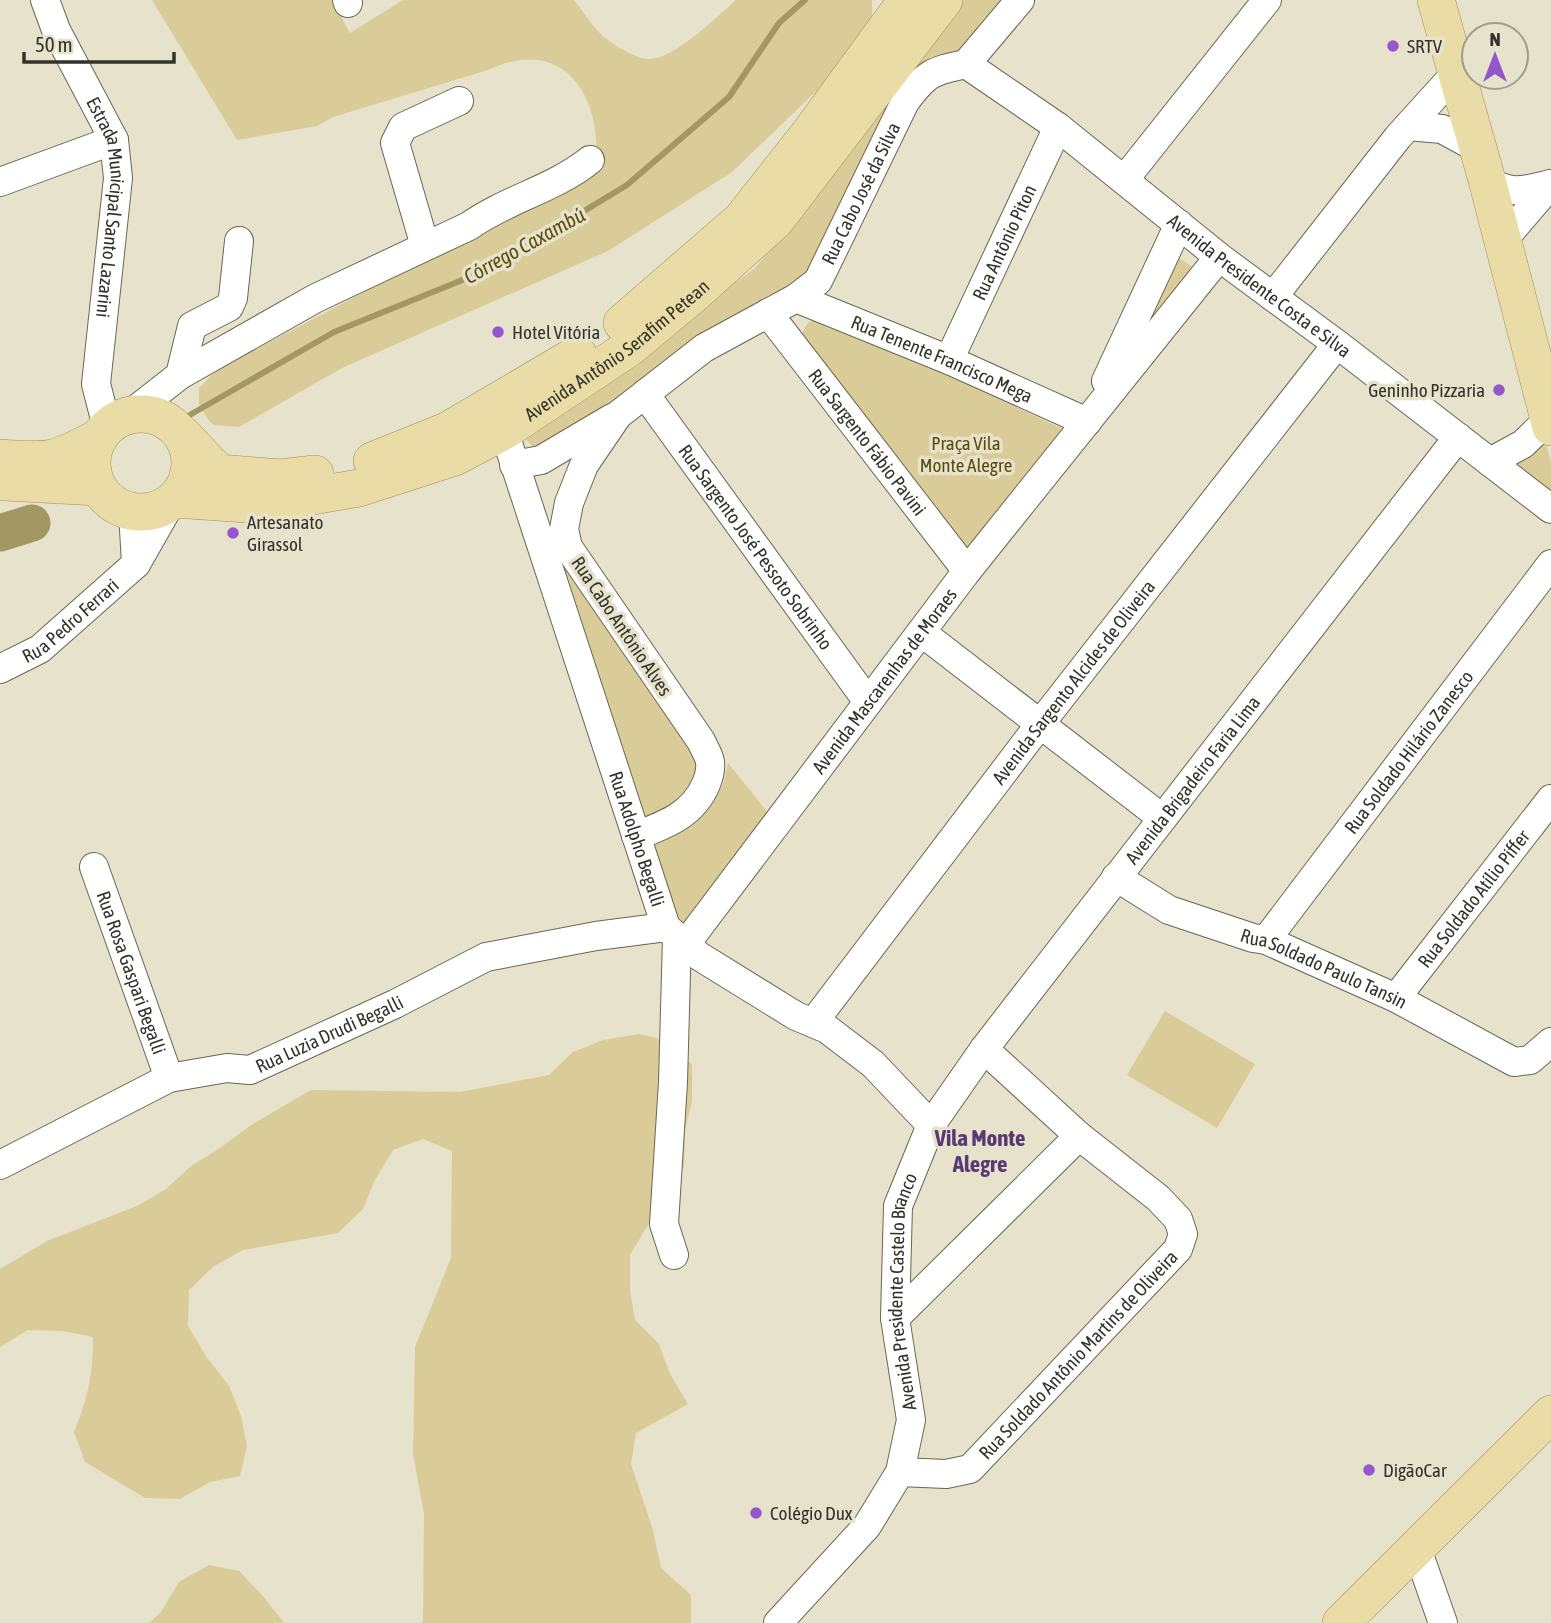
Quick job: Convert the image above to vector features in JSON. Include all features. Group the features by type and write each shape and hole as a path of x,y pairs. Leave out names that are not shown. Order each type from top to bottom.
{"main road":[{"name":"Avenida Antônio Serafim Petean","path":"172,502 260,505 359,488 455,457 509,448 695,293 775,221 944,0"},
{"path":"1436,0 1503,240 1550,423"},
{"name":"Avenida Antônio Serafim Petean","path":"183,435 219,473 280,478 326,472 366,463 447,431 554,368 612,333 741,220 809,134 898,6"},
{"path":"0,458 42,461 68,455 112,426 144,414 159,417 183,435 189,448 189,475 184,488 172,502 147,512 133,512 113,503 98,487 91,462 93,449 112,426"},
{"path":"0,482 98,487"},
{"path":"1341,1623 1551,1414"}],"street":[{"name":"Estrada Municipal Santo Lazarini","path":"45,0 57,30 114,141 118,178 96,384 112,426"},
{"path":"966,64 1020,0"},
{"path":"1124,180 1267,0"},
{"name":"Avenida Presidente Costa e Silva","path":"966,64 1058,127 1219,257 1551,509"},
{"name":"Rua Cabo José da Silva","path":"645,394 704,348 796,298 818,281 905,102 921,80 940,69 966,64"},
{"path":"1273,297 1408,126 1456,73"},
{"path":"425,246 396,143 403,127 459,101"},
{"path":"1408,126 1442,129 1482,164 1498,188 1522,191 1551,184"},
{"name":"Rua Antônio Piton","path":"949,360 1058,127"},
{"path":"0,182 114,141"},
{"path":"112,426 180,375 316,298 469,226 491,211 575,172 590,160"},
{"path":"1503,240 1551,184"},
{"name":"Avenida Mascarenhas de Moraes","path":"1087,422 1179,224"},
{"path":"180,375 192,326 229,307 233,298 239,241"},
{"name":"Avenida Mascarenhas de Moraes","path":"676,936 868,702 967,571 1219,257"},
{"name":"Rua Tenente Francisco Mega","path":"796,298 949,360 1087,422"},
{"name":"Rua Sargento Fábio Pavini","path":"768,313 967,571"},
{"name":"Avenida Sargento Alcides de Oliveira","path":"813,1023 1040,724 1337,344"},
{"path":"509,448 541,460 618,415 645,394"},
{"name":"Rua Sargento José Pessoto Sobrinho","path":"645,394 868,702"},
{"path":"552,535 569,503 584,465 618,415"},
{"path":"1490,462 1523,444 1550,423"},
{"name":"Avenida Brigadeiro Faria Lima","path":"931,1125 984,1049 1458,438"},
{"name":"Rua Adolpho Begalli","path":"509,448 552,535 636,836 676,936 673,1082 664,1224 674,1255"},
{"name":"Rua Pedro Ferrari","path":"0,669 40,649 136,564 172,502"},
{"name":"Rua Pedro Ferrari","path":"133,512 136,564"},
{"name":"Rua Cabo Antônio Alves","path":"552,535 568,547 701,741 710,761 710,774 691,809 665,825 636,836"},
{"name":"Rua Soldado Hilário Zanesco","path":"1266,940 1551,564"},
{"path":"921,632 1162,818"},
{"name":"Rua Soldado Atílio Piffer","path":"1396,998 1551,799"},
{"name":"Rua Rosa Gaspari Begalli","path":"94,867 169,1078"},
{"name":"Rua Soldado Paulo Tansin","path":"1116,877 1169,910 1266,940 1396,998 1514,1062 1540,1051"},
{"name":"Rua Luzia Drudi Begalli","path":"0,1166 169,1078 227,1068 250,1070 394,1004 486,957 596,936 676,936"},
{"path":"676,936 796,1016 827,1029 873,1064 931,1125"},
{"name":"Rua Soldado Antônio Martins de Oliveira","path":"912,1472 946,1474 970,1469 1178,1249 1183,1234 1178,1219 1158,1198 1079,1136 984,1049"},
{"name":"Avenida Presidente Castelo Branco","path":"778,1623 867,1526 912,1472 911,1420 895,1318 898,1206 931,1125"},
{"path":"895,1318 1079,1136"},
{"path":"1417,1549 1443,1623"}],"green space":[{"path":"152,0 332,0 350,33 403,0 574,0 605,38 632,54 648,59 658,58 682,45 736,0 872,0 872,21 835,73 732,172 608,251 342,368 239,427 214,425 199,404 199,388 217,370 445,249 597,154 595,130 590,108 581,89 569,74 553,64 535,60 513,61 333,117 317,126 237,140"},
{"path":"961,0 1011,0 967,52 935,62 809,274 609,407 534,448 523,436 754,269"},
{"path":"1176,256 1193,267 1140,334"},
{"name":"Praça Vila Monte Alegre","path":"821,316 1063,429 968,561 802,336 808,323"},
{"path":"1543,433 1551,462 1551,493 1507,459"},
{"path":"563,551 701,758 687,802 641,822 553,561"},
{"path":"728,763 773,819 691,922 683,922 675,913 645,849 677,832 706,809 722,787"},
{"path":"1165,1011 1255,1064 1217,1128 1127,1075"},
{"path":"639,1034 668,1041 692,1065 692,1101 685,1130 684,1166 672,1196 648,1225 630,1255 630,1290 635,1320 659,1344 670,1374 688,1404 636,1433 631,1464 653,1530 661,1568 691,1595 691,1623 421,1623 424,1514 413,1454 415,1347 451,1258 452,1151 423,1139 393,1150 375,1180 363,1209 338,1233 243,1250 213,1267 189,1290 188,1326 229,1386 241,1416 247,1446 240,1476 210,1482 180,1499 145,1498 85,1462 74,1432 89,1386 93,1337 63,1331 28,1330 0,1347 0,1269 47,1241 137,1206 166,1189 191,1166 251,1125 311,1090 460,1092 549,1075 573,1052 603,1040"},
{"path":"209,1565 239,1571 284,1623 149,1623 161,1612 179,1582"}],"waterway":[{"name":"Córrego Caxambú","path":"188,416 334,332 487,270 627,185 729,97 779,23 805,0"},
{"name":"Córrego Caxambú","path":"0,533 32,523"}],"place":[{"name":"SRTV","path":"1393,46"},
{"name":"Hotel Vitória","path":"498,332"},
{"name":"Geninho Pizzaria","path":"1499,390"},
{"name":"Artesanato Girassol","path":"233,533"},
{"name":"DigãoCar","path":"1369,1470"},
{"name":"Colégio Dux","path":"756,1513"}],"district":[{"name":"Vila Monte Alegre","path":"980,1151"}]}
